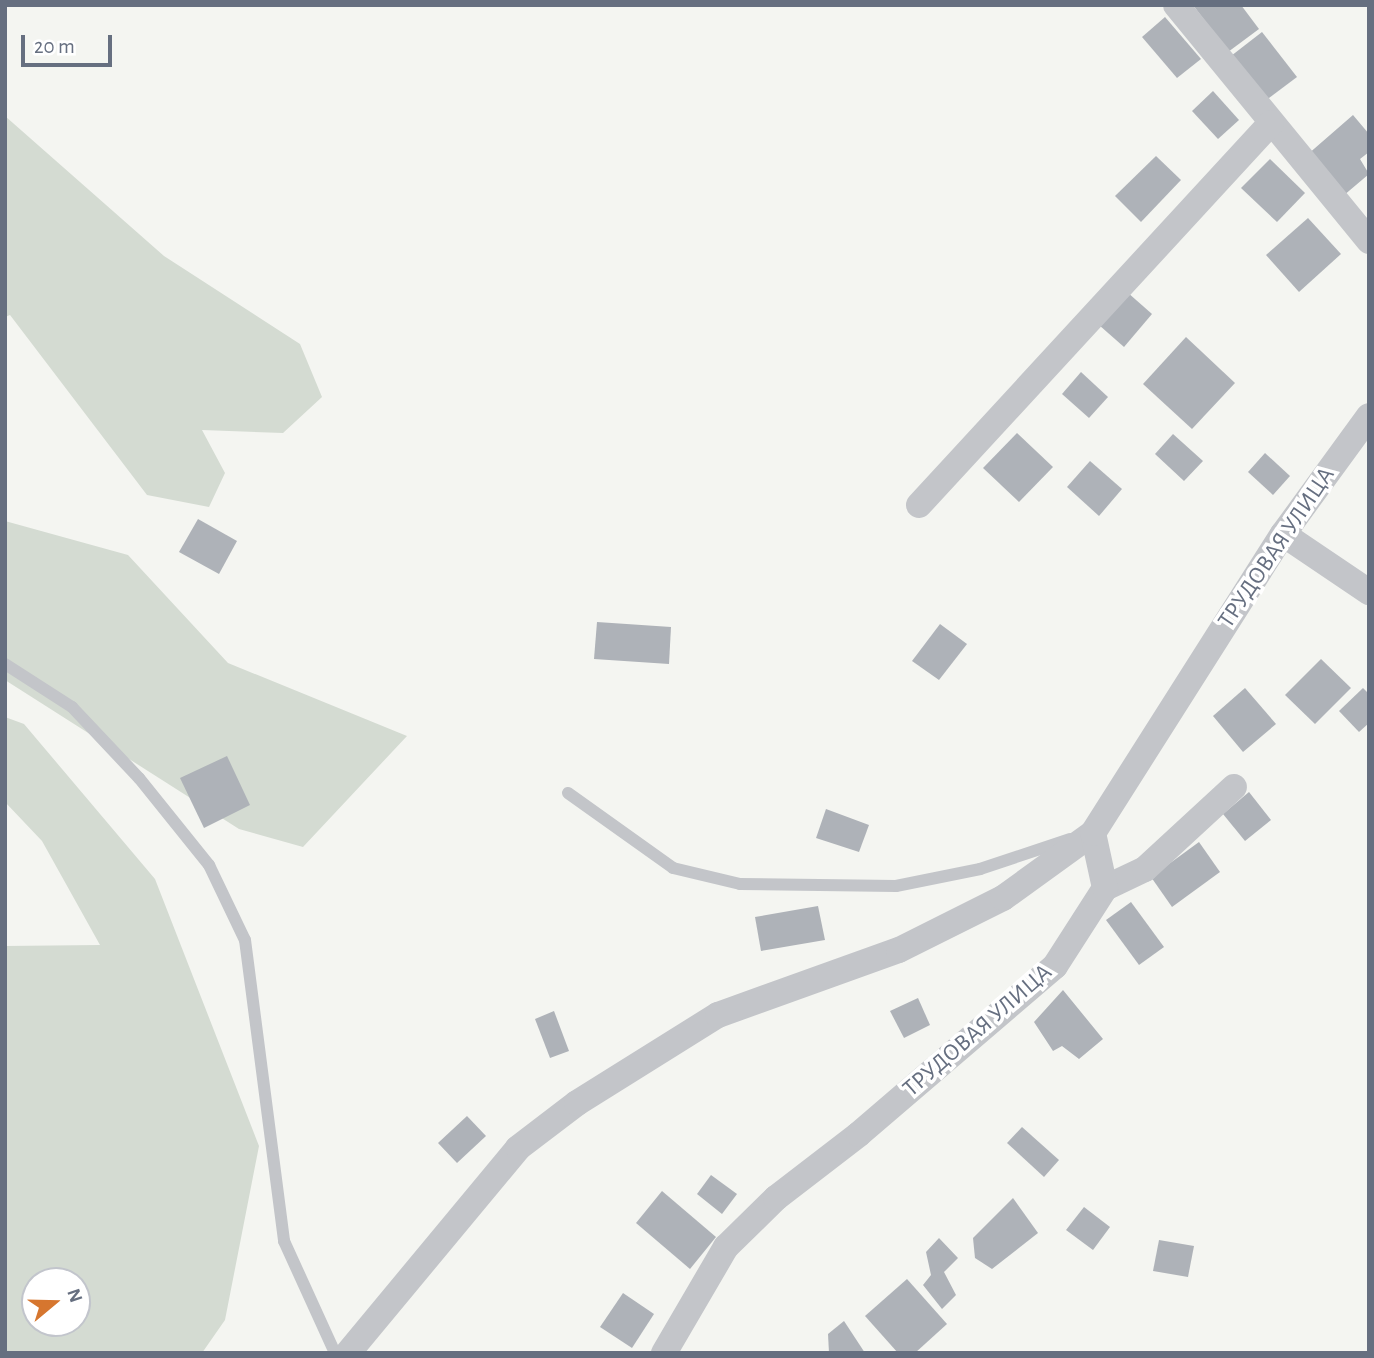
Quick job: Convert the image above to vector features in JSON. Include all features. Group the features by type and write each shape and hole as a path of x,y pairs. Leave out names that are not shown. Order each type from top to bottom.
{"street":[{"path":"1176,5 1369,241"},
{"path":"919,505 1271,123"},
{"name":"ТРУДОВАЯ УЛИЦА","path":"1093,833 1283,534 1369,416"},
{"path":"1283,534 1369,592"},
{"path":"348,1353 518,1148 577,1103 718,1015 899,950 1003,898 1093,833 1105,888 1145,869 1234,787"},
{"name":"ТРУДОВАЯ УЛИЦА","path":"664,1353 726,1247 776,1198 859,1134 1055,966 1105,888"}],"lane":[{"path":"5,664 72,707 139,778 209,865 245,940 284,1241 335,1353"},
{"path":"568,793 673,868 740,884 896,886 980,869 1093,833"}],"shaded area":[{"path":"5,116 164,256 300,344 322,397 283,433 202,430 225,473 209,507 147,495 10,315 5,317"},
{"path":"5,521 128,555 228,663 407,736 303,847 239,829 5,680"},
{"path":"5,717 24,724 155,879 259,1146 225,1320 202,1353 5,1353 5,946 100,945 42,841 5,802"}],"building":[{"path":"1193,5 1241,5 1259,29 1228,52"},
{"path":"1165,17 1201,59 1177,78 1142,37"},
{"path":"1262,32 1297,77 1265,101 1231,56"},
{"path":"1213,91 1239,120 1218,139 1192,111"},
{"path":"1353,115 1369,134 1369,152 1360,159 1369,174 1343,196 1307,155"},
{"path":"1156,156 1181,180 1141,222 1115,196"},
{"path":"1270,159 1305,193 1277,222 1241,188"},
{"path":"1308,218 1341,254 1299,292 1266,255"},
{"path":"1127,292 1152,314 1124,347 1099,325"},
{"path":"1186,337 1235,383 1192,429 1143,384"},
{"path":"1081,372 1108,397 1089,418 1062,394"},
{"path":"1017,433 1053,467 1019,502 983,468"},
{"path":"1173,434 1203,461 1184,481 1155,454"},
{"path":"1265,453 1290,476 1273,495 1248,472"},
{"path":"1090,461 1122,489 1099,516 1067,487"},
{"path":"198,519 237,541 219,574 179,552"},
{"path":"597,622 671,627 669,664 594,659"},
{"path":"940,624 967,644 939,680 912,661"},
{"path":"1321,659 1351,688 1315,724 1285,695"},
{"path":"1245,688 1276,724 1243,752 1213,716"},
{"path":"1363,688 1369,694 1369,723 1359,732 1339,711"},
{"path":"227,756 250,805 204,828 180,778"},
{"path":"1249,792 1271,820 1245,841 1223,814"},
{"path":"826,809 869,825 859,852 816,838"},
{"path":"1199,842 1220,872 1172,907 1151,877"},
{"path":"1131,902 1164,947 1139,965 1106,920"},
{"path":"818,906 825,940 761,951 755,917"},
{"path":"1063,990 1103,1039 1079,1059 1062,1046 1053,1051 1034,1022"},
{"path":"918,998 930,1025 904,1038 890,1011"},
{"path":"554,1011 569,1051 550,1058 535,1019"},
{"path":"467,1116 486,1136 457,1163 438,1143"},
{"path":"1022,1127 1059,1160 1044,1177 1007,1143"},
{"path":"711,1175 737,1194 722,1214 697,1194"},
{"path":"662,1191 716,1237 690,1269 636,1223"},
{"path":"1013,1198 1038,1233 992,1269 975,1258 973,1238"},
{"path":"1084,1207 1110,1227 1093,1250 1066,1230"},
{"path":"939,1238 958,1258 944,1272 956,1295 942,1309 923,1285 931,1275 926,1252"},
{"path":"1159,1240 1194,1246 1188,1277 1153,1271"},
{"path":"907,1279 947,1324 915,1353 898,1353 865,1316"},
{"path":"623,1293 654,1314 632,1348 600,1327"},
{"path":"844,1321 865,1353 829,1353 828,1334"}]}
